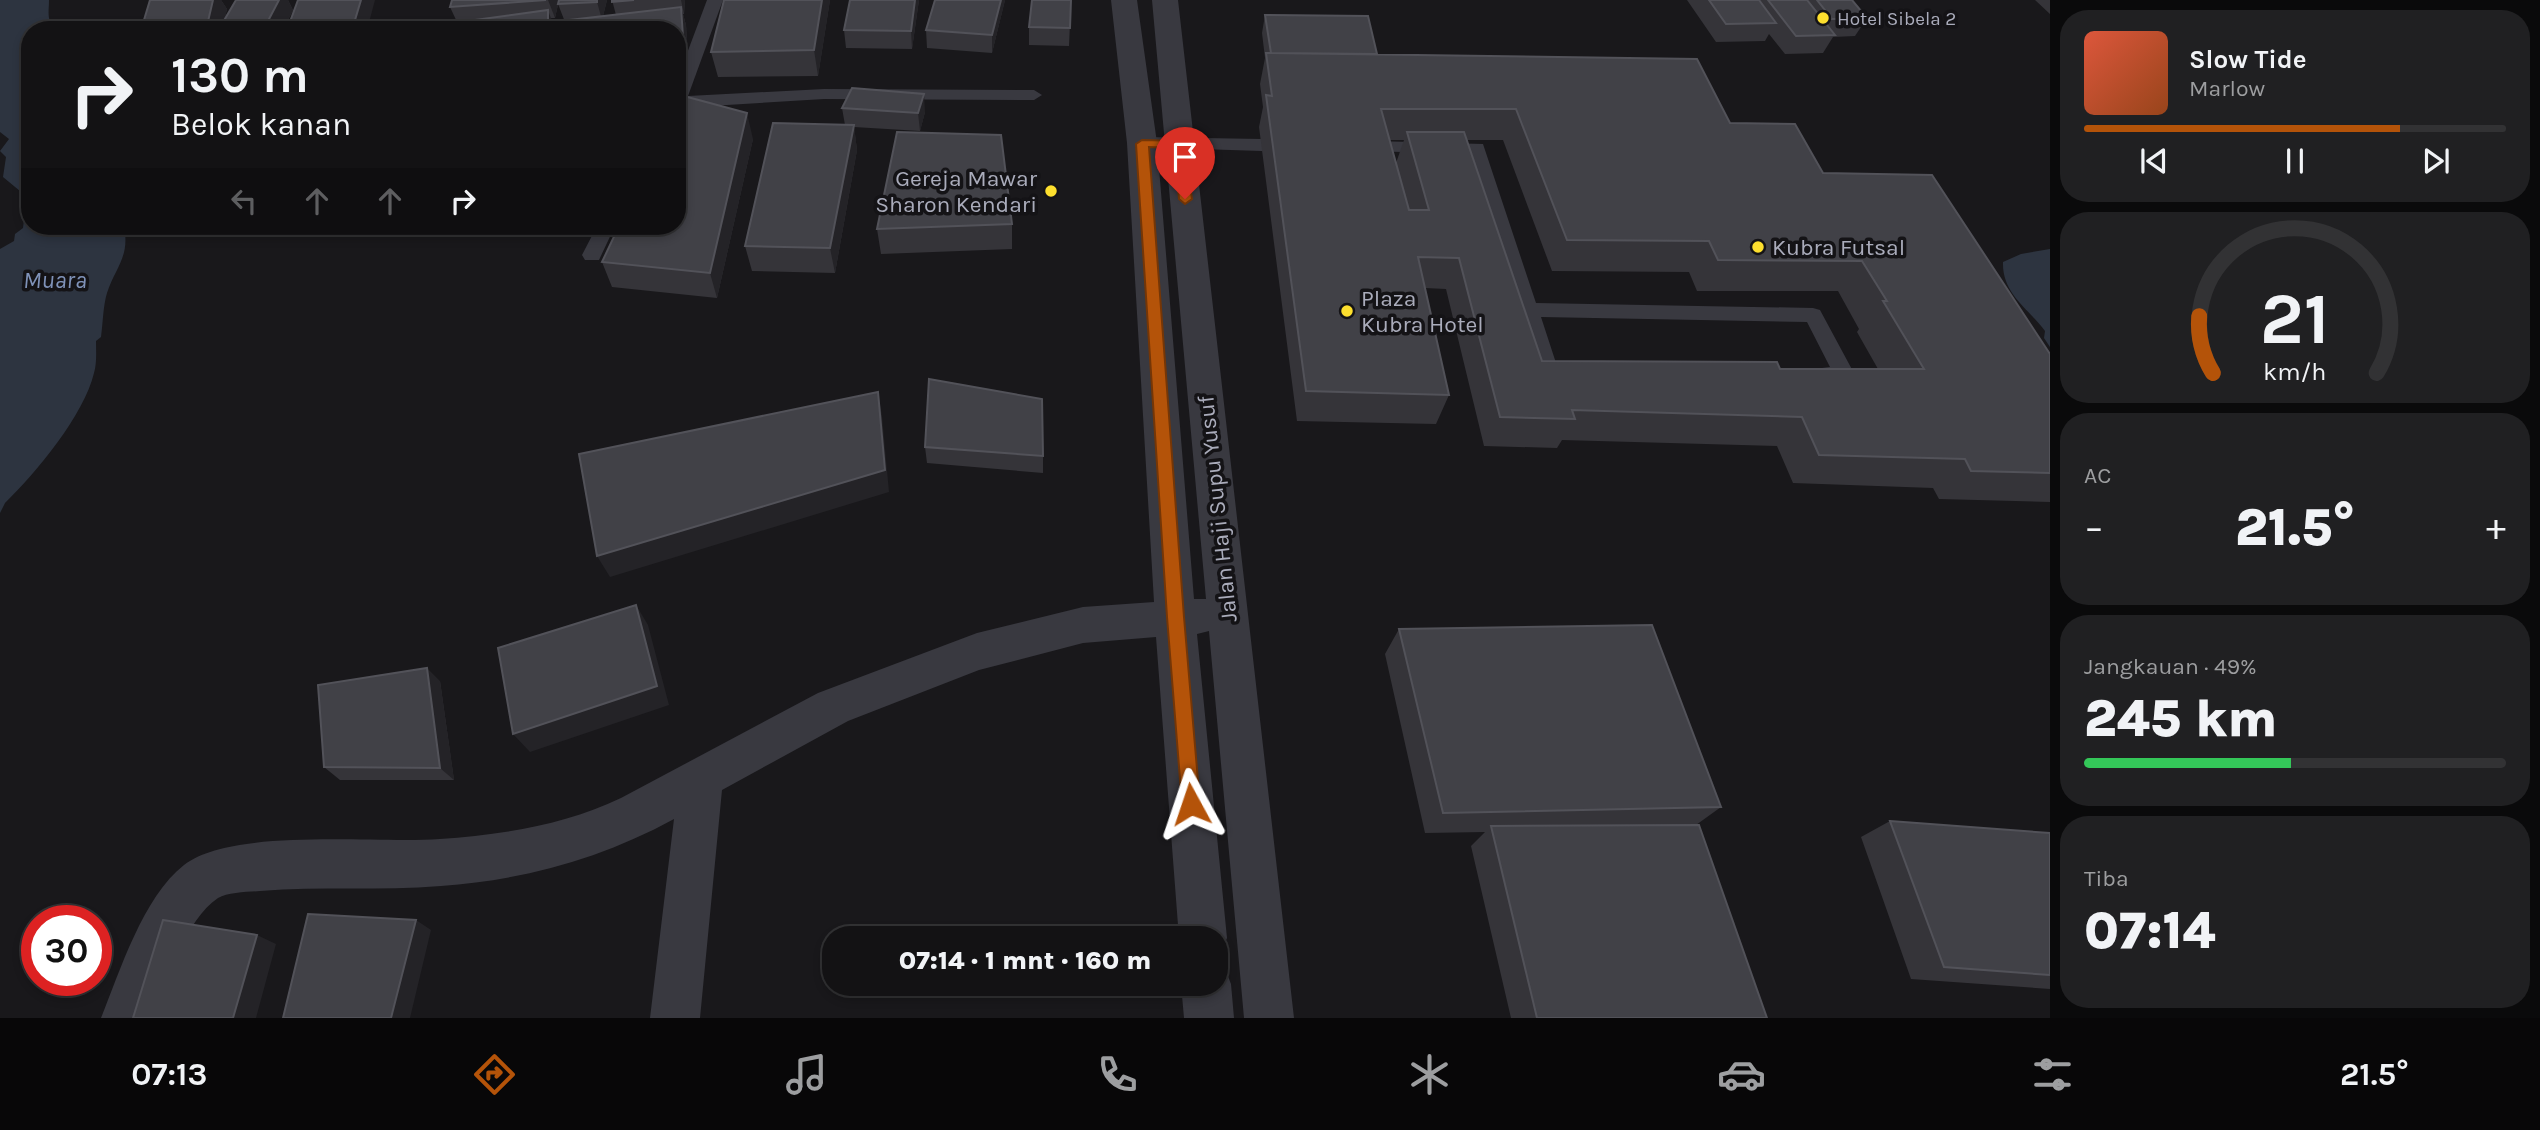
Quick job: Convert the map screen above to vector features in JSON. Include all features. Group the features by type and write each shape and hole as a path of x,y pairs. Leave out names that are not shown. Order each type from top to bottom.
{"street":[{"name":"Jalan Haji Supu Yusuf","path":"1124,0 1142,144 1175,617 1202,926"},
{"name":"Jalan Haji Supu Yusuf","path":"1165,0 1269,1018"},
{"path":"126,1018 155,950 188,892 206,878 241,869 440,863 540,848 596,832 652,807 833,707 977,652 1083,625 1227,614"},
{"path":"675,1018 701,778"},
{"path":"1207,996 1209,1018"}],"lane":[{"path":"686,81 715,0"},
{"path":"686,103 824,94 1034,95"},
{"path":"1142,144 1262,145"},
{"path":"1374,147 1477,148 1548,370 1589,371"},
{"path":"592,255 602,235"},
{"path":"1529,310 1814,315 1845,375 1805,374"}],"water":[{"name":"Muara","path":"0,0 49,0 50,21 21,21 21,192 3,177 6,157 0,151 9,139 0,132"},
{"name":"Muara","path":"21,230 21,235 125,235 125,246 106,298 101,337 96,341 96,365 89,389 70,425 31,476 5,503 0,513 0,249 14,241 15,234"},
{"path":"2050,249 2050,347 2044,338 2045,331 2011,292 2003,262 2021,254"}],"building":[{"path":"150,0 213,0 208,21 144,21"},
{"path":"236,0 279,0 268,21 224,21"},
{"path":"298,0 361,0 355,21 290,21"},
{"path":"452,0 546,0 450,7"},
{"path":"559,0 597,0 597,2 558,4"},
{"path":"724,0 822,0 814,50 711,52"},
{"path":"850,0 915,0 911,31 844,30"},
{"path":"935,0 1001,0 992,35 926,30"},
{"path":"1032,0 1071,0 1070,28 1029,27"},
{"path":"1709,0 1759,0 1776,23 1726,24"},
{"path":"1768,0 1807,0 1835,35 1796,36"},
{"path":"1817,0 1852,0 1867,18 1832,19"},
{"path":"681,7 682,21 570,21"},
{"path":"548,10 548,21 467,21"},
{"path":"1265,15 1368,16 1377,54 1271,53"},
{"name":"Plaza Kubra Hotel","path":"1266,53 1697,59 1730,123 1795,124 1823,173 1932,175 2050,354 2050,473 1971,471 1965,459 1819,455 1802,417 1572,410 1575,419 1500,417 1459,258 1418,257 1449,395 1306,391 1266,95 1272,96","holes":["1381,109 1516,109 1567,240 1709,241 1718,260 1862,261 1924,369 1780,369 1777,362 1542,361 1464,132 1407,132 1429,210 1409,210"]},
{"path":"852,88 924,94 918,113 842,108"},
{"path":"686,97 747,113 710,273 602,262 615,235 686,235"},
{"path":"773,123 854,125 830,248 745,246"},
{"path":"897,132 1001,135 1012,224 877,229"},
{"path":"929,379 1042,399 1043,456 925,447"},
{"path":"878,392 885,470 597,556 579,454"},
{"path":"636,605 657,686 513,734 498,648"},
{"path":"1652,625 1721,807 1443,813 1399,629"},
{"path":"427,668 440,768 324,767 318,685"},
{"path":"1890,821 2050,833 2050,975 1944,967"},
{"path":"1699,825 1767,1018 1537,1018 1491,826"},
{"path":"308,914 416,920 391,1018 283,1018"},
{"path":"163,920 257,935 233,1018 133,1018"}],"place":[{"name":"Hotel Sibela 2","path":"1823,18"},
{"name":"Gereja Mawar Sharon Kendari","path":"1051,191"},
{"name":"Kubra Futsal","path":"1758,247"},
{"name":"Plaza Kubra Hotel","path":"1347,311"}],"route":[{"path":"1185,199 1180,144 1142,144 1175,617 1191,804"}]}
